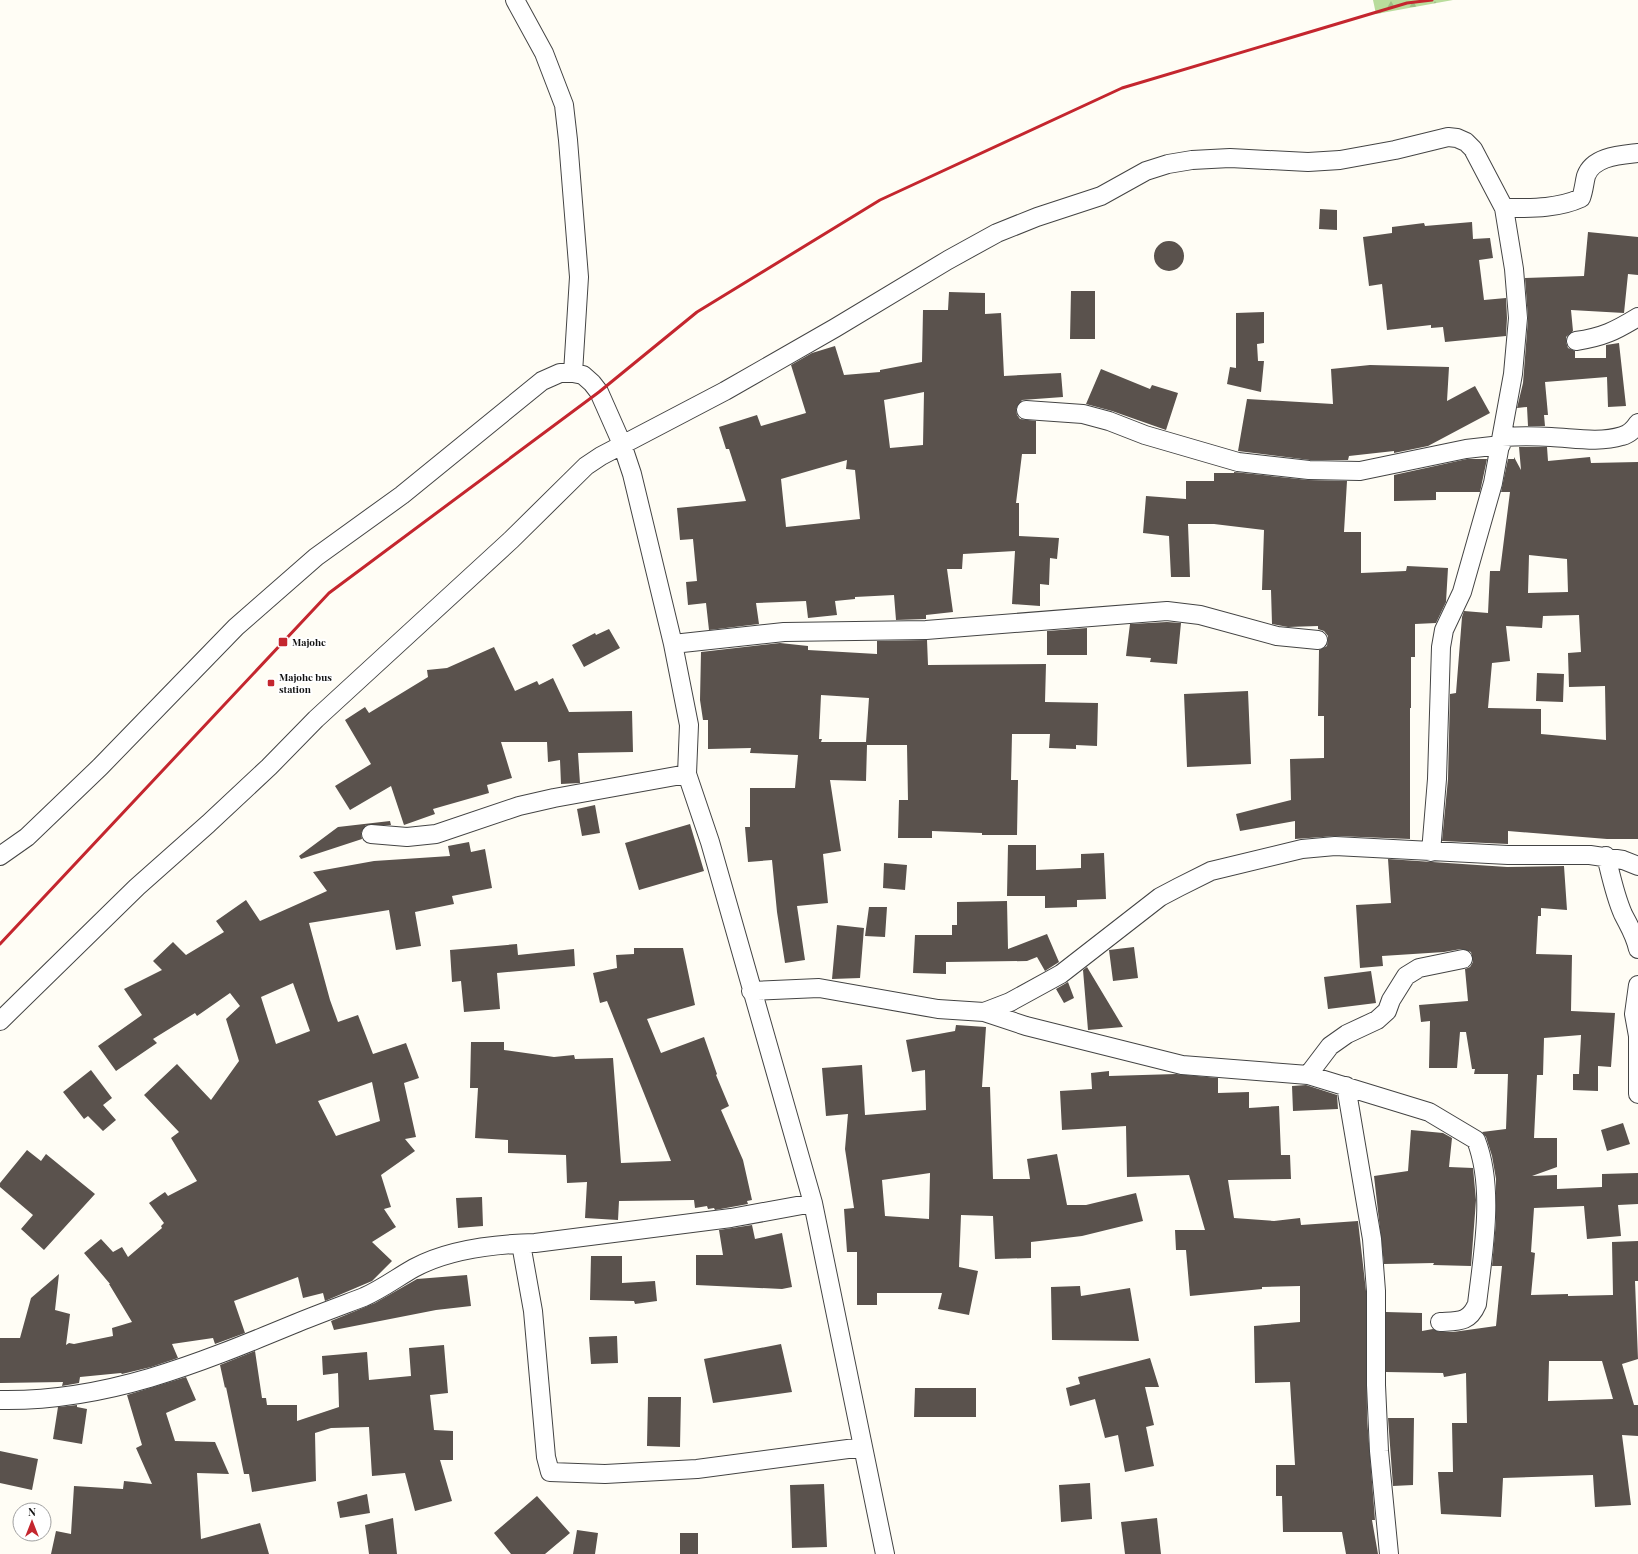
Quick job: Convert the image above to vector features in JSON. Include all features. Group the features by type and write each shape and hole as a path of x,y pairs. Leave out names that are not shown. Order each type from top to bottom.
{"street":[{"path":"515,0 544,53 564,105 569,148 579,277 573,373"},
{"path":"0,1021 137,887 269,767 316,719 511,540 586,466 622,444 725,391 948,260 997,233 1037,217 1101,196 1146,171 1168,164 1192,160 1230,158 1308,162 1340,160 1395,150 1439,137 1457,138 1466,142 1473,149 1504,208 1514,268 1518,318 1513,374 1501,441 1484,517 1462,592 1444,630 1441,647 1437,778 1430,852"},
{"path":"1504,208 1548,206 1571,202 1581,198 1590,168 1601,160 1638,153"},
{"path":"1576,341 1599,338 1619,329 1638,317"},
{"path":"0,856 33,832 100,767 236,627 316,557 402,494 542,381 560,373 583,375 599,392 622,444 632,474 672,644 689,725 686,774 710,842 813,1203 885,1554"},
{"path":"1026,410 1082,414 1109,421 1144,435 1238,462 1309,470 1360,471 1501,441 1610,438 1623,436 1633,431 1638,423"},
{"path":"672,644 784,632 926,630 1167,611 1200,615 1277,636 1318,640"},
{"path":"371,834 407,837 436,834 519,806 554,798 686,774"},
{"path":"984,1012 1010,1002 1061,974 1160,897 1211,871 1302,849 1335,846 1430,852 1606,856 1638,866"},
{"path":"1606,856 1618,899 1624,915 1636,937 1638,949"},
{"path":"1308,1075 1330,1046 1347,1034 1377,1020 1387,1011 1391,1000 1406,976 1420,968 1463,959"},
{"path":"1638,986 1634,1014 1638,1036 1638,1094"},
{"path":"752,991 819,988 938,1009 984,1012 1033,1028 1182,1065 1308,1075 1429,1112 1476,1140 1484,1169 1485,1215 1477,1304 1470,1317 1463,1320 1440,1322"},
{"path":"1346,1086 1372,1239 1376,1292 1376,1385 1379,1451 1389,1554"},
{"path":"0,1400 66,1396 130,1384 197,1363 366,1296 415,1268 443,1256 474,1250 731,1218 813,1203"},
{"path":"521,1244 533,1311 546,1457 550,1472 605,1474 697,1470 863,1447"}],"green space":[{"path":"1373,0 1453,0 1376,14"}],"building":[{"path":"1320,209 1337,210 1337,230 1319,229"},
{"path":"1472,222 1473,239 1490,238 1493,258 1479,260 1484,300 1506,298 1506,336 1445,342 1443,327 1431,328 1431,325 1387,330 1382,284 1369,286 1363,237 1392,233 1392,227 1424,223 1425,226"},
{"path":"1588,232 1638,237 1638,275 1628,274 1624,313 1571,310 1573,331 1566,337 1568,348 1575,351 1575,358 1606,358 1606,345 1619,343 1626,406 1608,407 1607,377 1545,382 1548,415 1544,415 1545,426 1528,426 1527,407 1517,408 1523,383 1528,319 1525,278 1584,276"},
{"path":"1169,241 1179,246 1184,256 1179,266 1169,271 1159,266 1154,256 1159,246"},
{"path":"1071,291 1095,291 1095,339 1070,339"},
{"path":"949,292 985,293 985,314 1001,313 1004,376 1061,373 1063,397 1022,400 1016,409 1017,415 1020,419 1036,421 1036,454 1022,454 1016,503 1019,503 1019,536 1059,538 1057,559 1050,558 1049,585 1040,584 1040,606 1012,604 1015,551 963,554 962,569 947,569 953,612 926,615 926,619 896,620 894,595 855,597 855,599 835,601 837,615 808,618 806,601 756,603 759,624 709,630 706,603 688,605 686,582 697,581 693,539 680,540 677,508 746,501 729,449 726,449 719,427 757,415 761,426 806,413 791,365 812,353 835,346 844,375 880,372 880,370 922,362 923,310 948,310","holes":["924,392 923,445 890,448 884,400","847,460 846,469 855,470 860,519 786,527 781,479"]},
{"path":"1264,312 1264,343 1257,344 1258,361 1264,361 1261,392 1227,384 1230,367 1236,368 1236,313"},
{"path":"1370,365 1449,367 1447,401 1475,386 1490,413 1428,446 1394,453 1394,451 1349,456 1348,460 1310,460 1238,451 1247,399 1333,404 1331,369"},
{"path":"1101,369 1150,389 1152,385 1178,393 1166,430 1112,411 1086,404"},
{"path":"1519,447 1547,447 1548,461 1590,457 1591,463 1638,462 1638,839 1607,839 1508,831 1508,844 1442,841 1448,779 1450,694 1456,693 1462,617 1464,611 1488,613 1490,571 1500,571 1510,492 1501,492 1508,459 1514,459 1514,457 1521,470","holes":["1529,555 1567,559 1568,592 1528,593","1579,615 1581,652 1568,653 1569,687 1605,686 1606,740 1541,734 1541,709 1488,708 1492,663 1510,661 1506,626 1542,628 1543,616"]},
{"path":"1467,459 1487,459 1480,492 1436,492 1436,500 1394,501 1394,475"},
{"path":"1234,472 1308,480 1347,481 1344,532 1361,532 1361,573 1406,571 1407,566 1448,568 1446,602 1436,623 1415,624 1415,657 1411,657 1410,839 1336,836 1295,839 1295,821 1240,831 1236,814 1291,800 1290,759 1324,758 1324,716 1318,716 1319,650 1327,646 1328,636 1324,631 1318,629 1318,626 1288,627 1272,624 1271,590 1262,590 1264,530 1214,524 1188,524 1190,577 1171,577 1169,536 1143,533 1146,496 1186,499 1186,481 1214,481 1214,473"},
{"path":"1167,622 1181,623 1177,664 1150,662 1151,658 1126,656 1130,624"},
{"path":"1087,628 1087,655 1047,655 1047,631"},
{"path":"609,629 620,648 584,667 572,645 595,633 596,635"},
{"path":"927,640 928,665 1046,664 1045,702 1098,703 1097,746 1076,745 1076,749 1049,748 1050,734 1012,734 1011,780 1018,780 1017,835 982,835 982,833 932,831 932,838 898,838 899,800 908,800 907,745 867,745 866,781 830,780 841,851 823,854 828,903 797,906 805,960 785,963 777,912 772,860 748,862 745,827 750,827 750,788 795,788 798,755 750,753 751,748 708,749 708,720 703,720 700,700 701,652 780,643 808,646 808,650 877,654 877,641","holes":["821,695 869,698 866,742 821,742 822,739 819,739"]},
{"path":"494,647 515,691 537,681 539,685 553,678 569,712 632,711 633,752 578,753 580,783 561,784 560,760 548,762 547,742 501,742 512,778 487,785 489,793 433,809 435,814 404,825 391,786 350,810 335,786 371,764 345,720 365,707 369,713 428,677 427,670 447,668"},
{"path":"1537,673 1564,674 1563,702 1536,701"},
{"path":"1248,691 1251,764 1187,767 1184,694"},
{"path":"595,805 600,833 582,836 577,809"},
{"path":"390,821 391,825 366,825 361,833 362,839 301,859 299,856 338,827"},
{"path":"690,824 704,871 639,890 625,843"},
{"path":"469,842 471,852 485,849 492,888 452,896 454,904 415,912 421,946 396,950 389,910 309,923 330,1000 338,1022 358,1015 373,1054 406,1043 419,1078 404,1083 416,1137 405,1139 415,1151 381,1175 391,1207 384,1209 396,1227 372,1242 392,1261 372,1281 325,1301 323,1293 303,1298 298,1277 234,1301 245,1333 215,1344 213,1338 172,1344 178,1358 151,1367 122,1374 80,1377 79,1383 62,1386 63,1382 0,1383 0,1338 20,1338 31,1298 59,1274 55,1310 70,1314 66,1345 69,1343 74,1344 113,1336 112,1328 132,1322 110,1284 84,1253 101,1239 113,1252 122,1247 128,1257 162,1228 161,1226 164,1223 149,1203 165,1192 168,1196 197,1181 171,1138 179,1132 144,1095 177,1064 211,1100 239,1061 226,1019 240,1006 230,993 197,1016 195,1013 153,1039 157,1043 116,1071 98,1046 142,1015 124,989 162,970 153,961 173,942 186,955 224,932 216,921 246,900 260,921 327,891 313,872 374,861 450,856 448,846","holes":["293,983 310,1031 276,1044 261,997","372,1082 380,1121 336,1136 318,1101"]},
{"path":"1008,845 1036,845 1036,870 1081,868 1081,854 1104,853 1106,899 1077,900 1077,907 1045,908 1045,896 1007,896"},
{"path":"1388,859 1507,867 1564,866 1567,910 1541,908 1541,916 1538,916 1536,954 1572,955 1571,1011 1615,1013 1611,1067 1598,1066 1598,1091 1573,1090 1573,1074 1579,1074 1581,1035 1544,1038 1543,1075 1537,1075 1534,1138 1557,1138 1557,1167 1532,1176 1557,1175 1557,1189 1602,1187 1602,1174 1638,1173 1638,1204 1618,1205 1621,1236 1587,1239 1584,1206 1534,1208 1531,1252 1535,1253 1531,1295 1613,1295 1612,1242 1638,1241 1638,1281 1635,1281 1638,1359 1622,1364 1634,1405 1638,1405 1638,1436 1622,1435 1631,1505 1595,1507 1593,1475 1503,1478 1501,1517 1441,1514 1438,1472 1453,1472 1452,1423 1467,1423 1466,1373 1444,1377 1443,1373 1386,1372 1386,1312 1422,1313 1422,1331 1433,1329 1440,1332 1453,1332 1496,1326 1502,1266 1492,1266 1496,1221 1496,1179 1492,1156 1486,1137 1482,1132 1506,1129 1508,1074 1474,1074 1475,1069 1472,1069 1466,1032 1460,1032 1457,1068 1429,1068 1430,1021 1421,1022 1419,1005 1468,1001 1465,969 1470,967 1473,962 1471,952 1461,949 1444,952 1382,956 1383,966 1360,968 1356,905 1391,903","holes":["1549,1361 1602,1361 1613,1399 1548,1401"]},
{"path":"884,863 907,865 905,890 883,888"},
{"path":"1007,901 1008,949 1047,934 1059,962 1045,971 1037,957 1027,961 946,962 946,974 913,973 915,935 952,935 952,925 957,925 957,902"},
{"path":"869,907 887,907 885,937 865,936"},
{"path":"837,925 864,928 860,978 832,979"},
{"path":"517,944 518,955 574,949 575,966 497,973 500,1009 464,1012 461,981 452,982 450,950"},
{"path":"1134,947 1138,978 1113,981 1109,950"},
{"path":"634,948 683,948 695,1005 647,1019 661,1053 704,1037 717,1074 716,1075 729,1106 721,1110 743,1160 752,1200 747,1201 748,1204 715,1210 714,1208 708,1209 707,1206 695,1208 694,1200 619,1201 618,1220 585,1218 587,1182 567,1183 566,1155 508,1153 508,1140 475,1138 478,1088 470,1088 471,1042 504,1042 504,1050 554,1057 574,1055 575,1059 613,1058 621,1163 671,1161 607,1001 600,1003 593,973 617,968 616,955 634,954"},
{"path":"1087,967 1123,1027 1088,1030 1083,970"},
{"path":"1371,971 1376,1003 1328,1009 1324,977"},
{"path":"1068,982 1074,998 1064,1003 1056,989"},
{"path":"956,1025 986,1027 982,1087 990,1087 993,1179 1030,1179 1027,1159 1057,1154 1067,1205 1086,1205 1136,1193 1143,1221 1082,1236 1031,1242 1031,1258 995,1259 993,1216 961,1215 959,1267 978,1271 969,1315 938,1309 942,1293 877,1293 877,1305 857,1305 857,1252 847,1252 844,1209 854,1208 845,1149 848,1114 826,1116 822,1068 862,1065 865,1115 926,1110 925,1070 912,1072 906,1040 955,1031","holes":["930,1173 929,1219 885,1216 882,1180"]},
{"path":"91,1070 112,1098 103,1105 116,1120 103,1131 88,1116 84,1119 63,1092"},
{"path":"1109,1071 1109,1076 1176,1074 1218,1078 1218,1093 1249,1092 1249,1108 1279,1106 1281,1155 1290,1155 1291,1179 1228,1180 1234,1218 1274,1221 1300,1218 1301,1225 1358,1221 1366,1291 1367,1418 1375,1520 1372,1520 1378,1554 1346,1554 1342,1532 1283,1532 1282,1496 1276,1496 1276,1465 1295,1465 1290,1382 1255,1383 1254,1326 1300,1322 1300,1286 1262,1287 1262,1289 1190,1296 1186,1250 1176,1250 1175,1230 1205,1230 1189,1175 1127,1177 1126,1126 1062,1130 1060,1091 1092,1089 1091,1073"},
{"path":"1306,1085 1337,1095 1338,1109 1293,1111 1292,1086"},
{"path":"1623,1123 1630,1144 1607,1151 1601,1130"},
{"path":"1411,1130 1443,1133 1452,1138 1449,1167 1473,1168 1476,1200 1471,1266 1433,1265 1434,1263 1384,1264 1374,1176 1408,1171"},
{"path":"27,1150 41,1161 46,1154 95,1194 44,1250 21,1229 33,1215 0,1187 0,1183"},
{"path":"482,1197 483,1226 458,1228 456,1198"},
{"path":"752,1225 755,1239 782,1233 792,1287 782,1289 696,1285 696,1255 723,1255 719,1230"},
{"path":"591,1256 622,1256 622,1283 655,1281 657,1301 635,1304 634,1301 590,1300"},
{"path":"467,1275 471,1306 436,1310 334,1330 331,1321 375,1303 417,1279"},
{"path":"1080,1286 1081,1296 1130,1288 1139,1341 1052,1340 1051,1287"},
{"path":"617,1336 618,1363 591,1364 589,1337"},
{"path":"781,1344 792,1392 713,1403 704,1359"},
{"path":"444,1345 448,1393 430,1395 434,1430 453,1431 453,1460 440,1460 452,1501 415,1511 405,1473 372,1476 369,1427 331,1428 315,1433 316,1481 252,1492 249,1474 244,1474 220,1365 255,1351 262,1398 266,1398 267,1405 297,1405 297,1421 339,1407 338,1373 323,1375 322,1356 367,1352 369,1380 411,1376 409,1348"},
{"path":"1150,1358 1159,1387 1145,1387 1154,1425 1146,1427 1154,1466 1125,1472 1118,1435 1105,1438 1095,1399 1070,1406 1066,1388 1080,1384 1078,1377"},
{"path":"186,1377 196,1400 166,1413 175,1441 215,1442 229,1474 197,1473 201,1539 260,1523 269,1554 51,1554 56,1531 71,1534 74,1486 123,1489 124,1481 152,1484 136,1448 142,1445 127,1395"},
{"path":"915,1388 976,1388 976,1417 914,1417"},
{"path":"648,1397 681,1397 680,1447 647,1446"},
{"path":"77,1405 77,1407 87,1409 82,1444 53,1439 58,1407"},
{"path":"1388,1418 1414,1418 1413,1485 1393,1486"},
{"path":"0,1451 38,1459 32,1490 0,1483"},
{"path":"1090,1483 1092,1519 1061,1522 1059,1485"},
{"path":"824,1484 827,1547 792,1548 790,1485"},
{"path":"367,1494 370,1513 340,1518 337,1502"},
{"path":"537,1496 570,1533 545,1554 511,1554 494,1533"},
{"path":"393,1518 397,1554 369,1554 365,1525"},
{"path":"1157,1518 1161,1554 1125,1554 1121,1522"},
{"path":"577,1530 598,1533 595,1554 573,1554"},
{"path":"680,1533 698,1533 698,1554 680,1554"}],"railway":[{"path":"0,944 329,593 599,392 697,312 880,200 1122,88 1407,3 1432,0"}],"place":[{"name":"Majohe","path":"283,642"},
{"name":"Majohe bus station","path":"271,683"}]}
